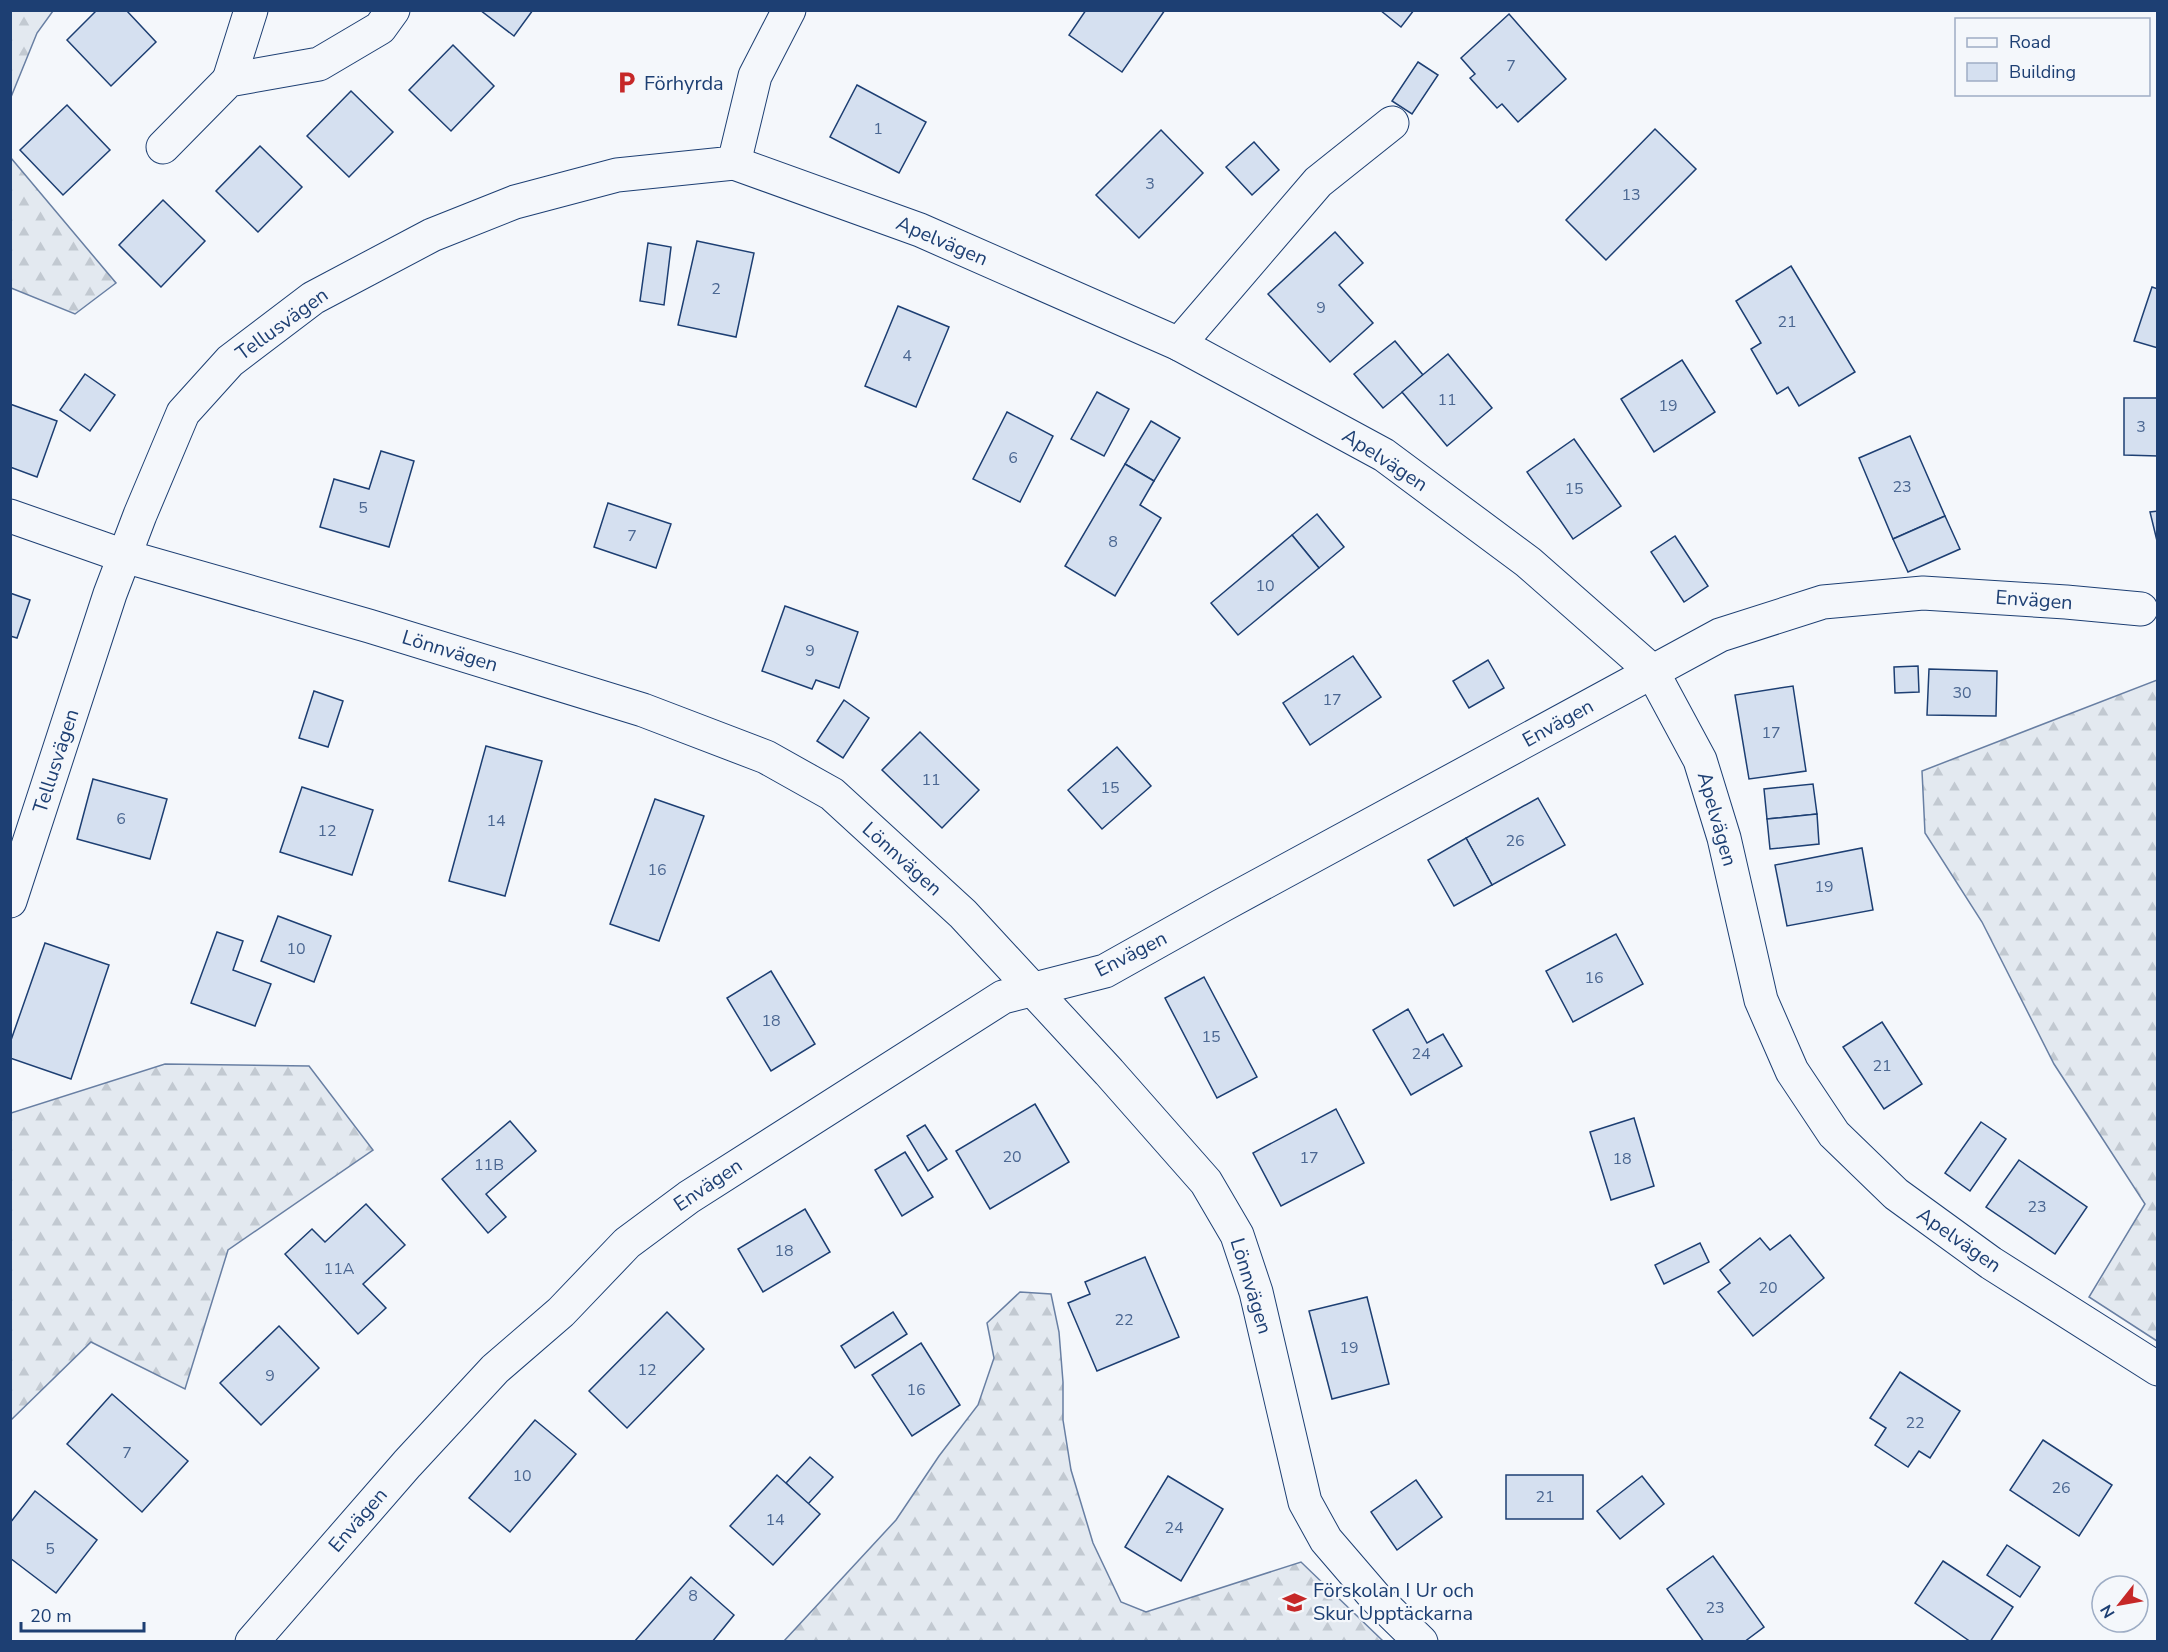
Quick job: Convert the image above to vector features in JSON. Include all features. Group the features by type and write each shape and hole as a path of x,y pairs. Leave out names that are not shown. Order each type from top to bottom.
{"street":[{"path":"163,147 229,80 251,10"},
{"path":"229,80 319,64 380,28 393,10"},
{"path":"734,164 754,76 789,10"},
{"path":"1179,344 1318,182 1392,123"},
{"name":"Apelvägen","path":"734,164 920,230 1179,344 1384,455 1528,561 1652,671 1700,760 1724,838 1761,1000 1792,1071 1834,1134 1896,1194 1972,1250 2157,1369"},
{"name":"Tellusvägen","path":"10,901 124,556 183,413 230,362 313,298 432,235 515,202 617,175 734,164"},
{"name":"Lönnvägen","path":"10,516 124,556 369,626 643,710 766,758 832,794 963,915 1206,1182 1238,1235 1256,1292 1305,1502 1326,1540 1375,1597 1421,1641"},
{"name":"Envägen","path":"252,1641 407,1464 487,1378 561,1312 627,1242 688,1197 1003,997 1105,971 1720,635 1823,602 1923,593 2141,609"}],"green space":[{"path":"11,10 53,11 37,33 11,97"},
{"path":"11,158 116,283 75,314 11,288"},
{"path":"2157,680 2157,1341 2089,1297 2145,1204 2054,1064 1982,922 1925,833 1922,771"},
{"path":"165,1064 309,1066 373,1150 228,1250 185,1389 91,1342 11,1420 11,1113"},
{"path":"1020,1292 1051,1294 1059,1332 1063,1420 1071,1470 1093,1543 1121,1602 1146,1612 1301,1562 1383,1641 784,1641 896,1520 939,1456 978,1405 994,1358 987,1323"}],"building":[{"path":"97,10 126,10 156,42 111,86 67,40"},
{"path":"480,10 533,10 514,36"},
{"path":"1086,10 1165,10 1122,72 1069,35"},
{"path":"1380,10 1414,10 1401,27"},
{"path":"1509,14 1566,79 1518,122 1502,104 1497,108 1470,78 1475,74 1461,58"},
{"path":"453,45 494,86 451,131 409,90"},
{"path":"1418,62 1438,75 1412,114 1392,101"},
{"path":"857,85 926,122 899,173 830,137"},
{"path":"351,91 393,132 349,177 307,136"},
{"path":"67,105 110,150 63,195 20,150"},
{"path":"1655,129 1696,169 1606,260 1566,220"},
{"path":"1161,130 1203,173 1139,238 1096,195"},
{"path":"1254,142 1279,170 1252,195 1226,167"},
{"path":"260,146 302,187 258,232 216,191"},
{"path":"163,200 205,241 161,287 119,245"},
{"path":"1335,232 1363,263 1339,285 1373,323 1330,362 1268,294"},
{"path":"697,241 754,253 736,337 678,325"},
{"path":"648,243 671,247 664,305 640,301"},
{"path":"1791,266 1855,372 1799,406 1788,387 1777,394 1751,349 1761,343 1736,301"},
{"path":"2152,287 2158,289 2158,348 2134,341"},
{"path":"898,306 949,327 916,407 865,386"},
{"path":"1395,341 1423,375 1383,408 1354,374"},
{"path":"1448,354 1492,408 1447,446 1402,392"},
{"path":"1682,360 1715,412 1654,452 1621,399"},
{"path":"85,374 115,395 90,431 60,410"},
{"path":"1097,392 1129,409 1104,456 1071,439"},
{"path":"2124,398 2158,398 2158,456 2124,455"},
{"path":"10,404 57,421 37,477 10,467"},
{"path":"1007,412 1053,436 1020,502 973,479"},
{"path":"1151,421 1180,438 1154,481 1125,464"},
{"path":"1910,436 1945,516 1893,539 1859,458"},
{"path":"1574,439 1621,506 1573,539 1527,472"},
{"path":"381,451 414,461 389,547 320,527 334,479 369,489"},
{"path":"1125,464 1154,481 1140,505 1161,518 1115,596 1065,566"},
{"path":"608,503 671,524 656,568 594,547"},
{"path":"2158,511 2158,545 2150,512"},
{"path":"1317,514 1344,547 1319,568 1292,535"},
{"path":"1945,516 1960,549 1908,572 1893,539"},
{"path":"1292,535 1319,568 1238,635 1211,603"},
{"path":"1675,536 1708,586 1684,602 1651,552"},
{"path":"10,593 30,600 17,638 10,636"},
{"path":"785,606 858,632 839,688 816,680 812,689 762,671"},
{"path":"1353,656 1381,697 1310,745 1283,703"},
{"path":"1488,660 1504,688 1469,708 1453,681"},
{"path":"1918,666 1919,692 1895,693 1894,667"},
{"path":"1929,669 1997,671 1996,716 1927,715"},
{"path":"1793,686 1806,771 1749,779 1735,695"},
{"path":"314,691 343,701 328,747 299,738"},
{"path":"844,700 869,718 843,758 817,741"},
{"path":"920,732 979,790 942,828 882,770"},
{"path":"486,746 542,761 505,896 449,881"},
{"path":"1117,747 1151,786 1102,829 1068,790"},
{"path":"93,779 167,799 150,859 77,839"},
{"path":"1813,784 1817,814 1767,819 1764,789"},
{"path":"302,787 373,810 352,875 280,852"},
{"path":"1538,798 1565,845 1492,885 1466,838"},
{"path":"655,799 704,816 659,941 610,924"},
{"path":"1817,814 1819,844 1770,849 1767,819"},
{"path":"1466,838 1492,885 1454,906 1428,860"},
{"path":"1862,848 1873,910 1787,926 1775,865"},
{"path":"278,916 331,936 314,982 261,961"},
{"path":"217,932 243,941 233,970 271,984 255,1026 191,1003"},
{"path":"1616,934 1643,984 1573,1022 1546,971"},
{"path":"45,943 109,965 71,1079 10,1058 10,1043"},
{"path":"771,971 815,1044 771,1071 727,998"},
{"path":"1204,977 1257,1077 1217,1098 1165,998"},
{"path":"1408,1009 1427,1043 1443,1034 1462,1066 1411,1095 1373,1030"},
{"path":"1882,1022 1922,1084 1884,1109 1843,1047"},
{"path":"1035,1104 1069,1162 990,1209 956,1151"},
{"path":"1336,1109 1364,1163 1281,1206 1253,1153"},
{"path":"1634,1118 1654,1186 1611,1200 1590,1132"},
{"path":"510,1121 536,1151 486,1194 506,1217 488,1233 442,1179"},
{"path":"1981,1122 2006,1139 1970,1191 1945,1173"},
{"path":"925,1125 947,1159 928,1171 907,1136"},
{"path":"905,1152 933,1197 902,1216 875,1170"},
{"path":"2019,1160 2087,1207 2055,1254 1986,1207"},
{"path":"366,1204 405,1245 363,1284 386,1308 358,1334 285,1254 312,1229 325,1242"},
{"path":"805,1209 830,1252 763,1292 738,1249"},
{"path":"1790,1235 1824,1278 1753,1336 1718,1292 1730,1283 1720,1270 1760,1238 1770,1250"},
{"path":"1700,1243 1709,1262 1664,1284 1655,1265"},
{"path":"1145,1257 1179,1337 1097,1371 1068,1303 1090,1294 1085,1282"},
{"path":"1367,1297 1389,1384 1332,1399 1309,1311"},
{"path":"667,1312 704,1349 627,1428 589,1391"},
{"path":"893,1312 907,1334 855,1368 841,1346"},
{"path":"279,1326 319,1368 261,1425 220,1383"},
{"path":"921,1343 960,1405 912,1436 872,1375"},
{"path":"1900,1372 1960,1411 1930,1458 1919,1451 1908,1467 1875,1445 1886,1428 1870,1418"},
{"path":"112,1394 188,1461 142,1512 67,1444"},
{"path":"535,1420 576,1454 510,1532 469,1498"},
{"path":"2043,1440 2112,1485 2079,1536 2010,1490"},
{"path":"810,1457 833,1477 808,1504 786,1483"},
{"path":"777,1475 820,1514 773,1565 730,1526"},
{"path":"1506,1475 1583,1475 1583,1519 1506,1519"},
{"path":"1168,1476 1223,1509 1181,1581 1125,1547"},
{"path":"1642,1476 1664,1504 1620,1539 1597,1511"},
{"path":"1416,1480 1442,1517 1397,1550 1371,1512"},
{"path":"35,1491 97,1540 56,1593 10,1558 10,1523"},
{"path":"2007,1545 2040,1567 2020,1597 1987,1575"},
{"path":"1713,1556 1764,1627 1744,1642 1704,1642 1667,1589"},
{"path":"1943,1561 2013,1607 1990,1642 1971,1642 1915,1603"},
{"path":"691,1577 734,1615 712,1642 634,1642"}],"place":[{"name":"Förhyrda","path":"626,83"},
{"name":"Förskolan I Ur och Skur Upptäckarna","path":"1295,1602"}]}
